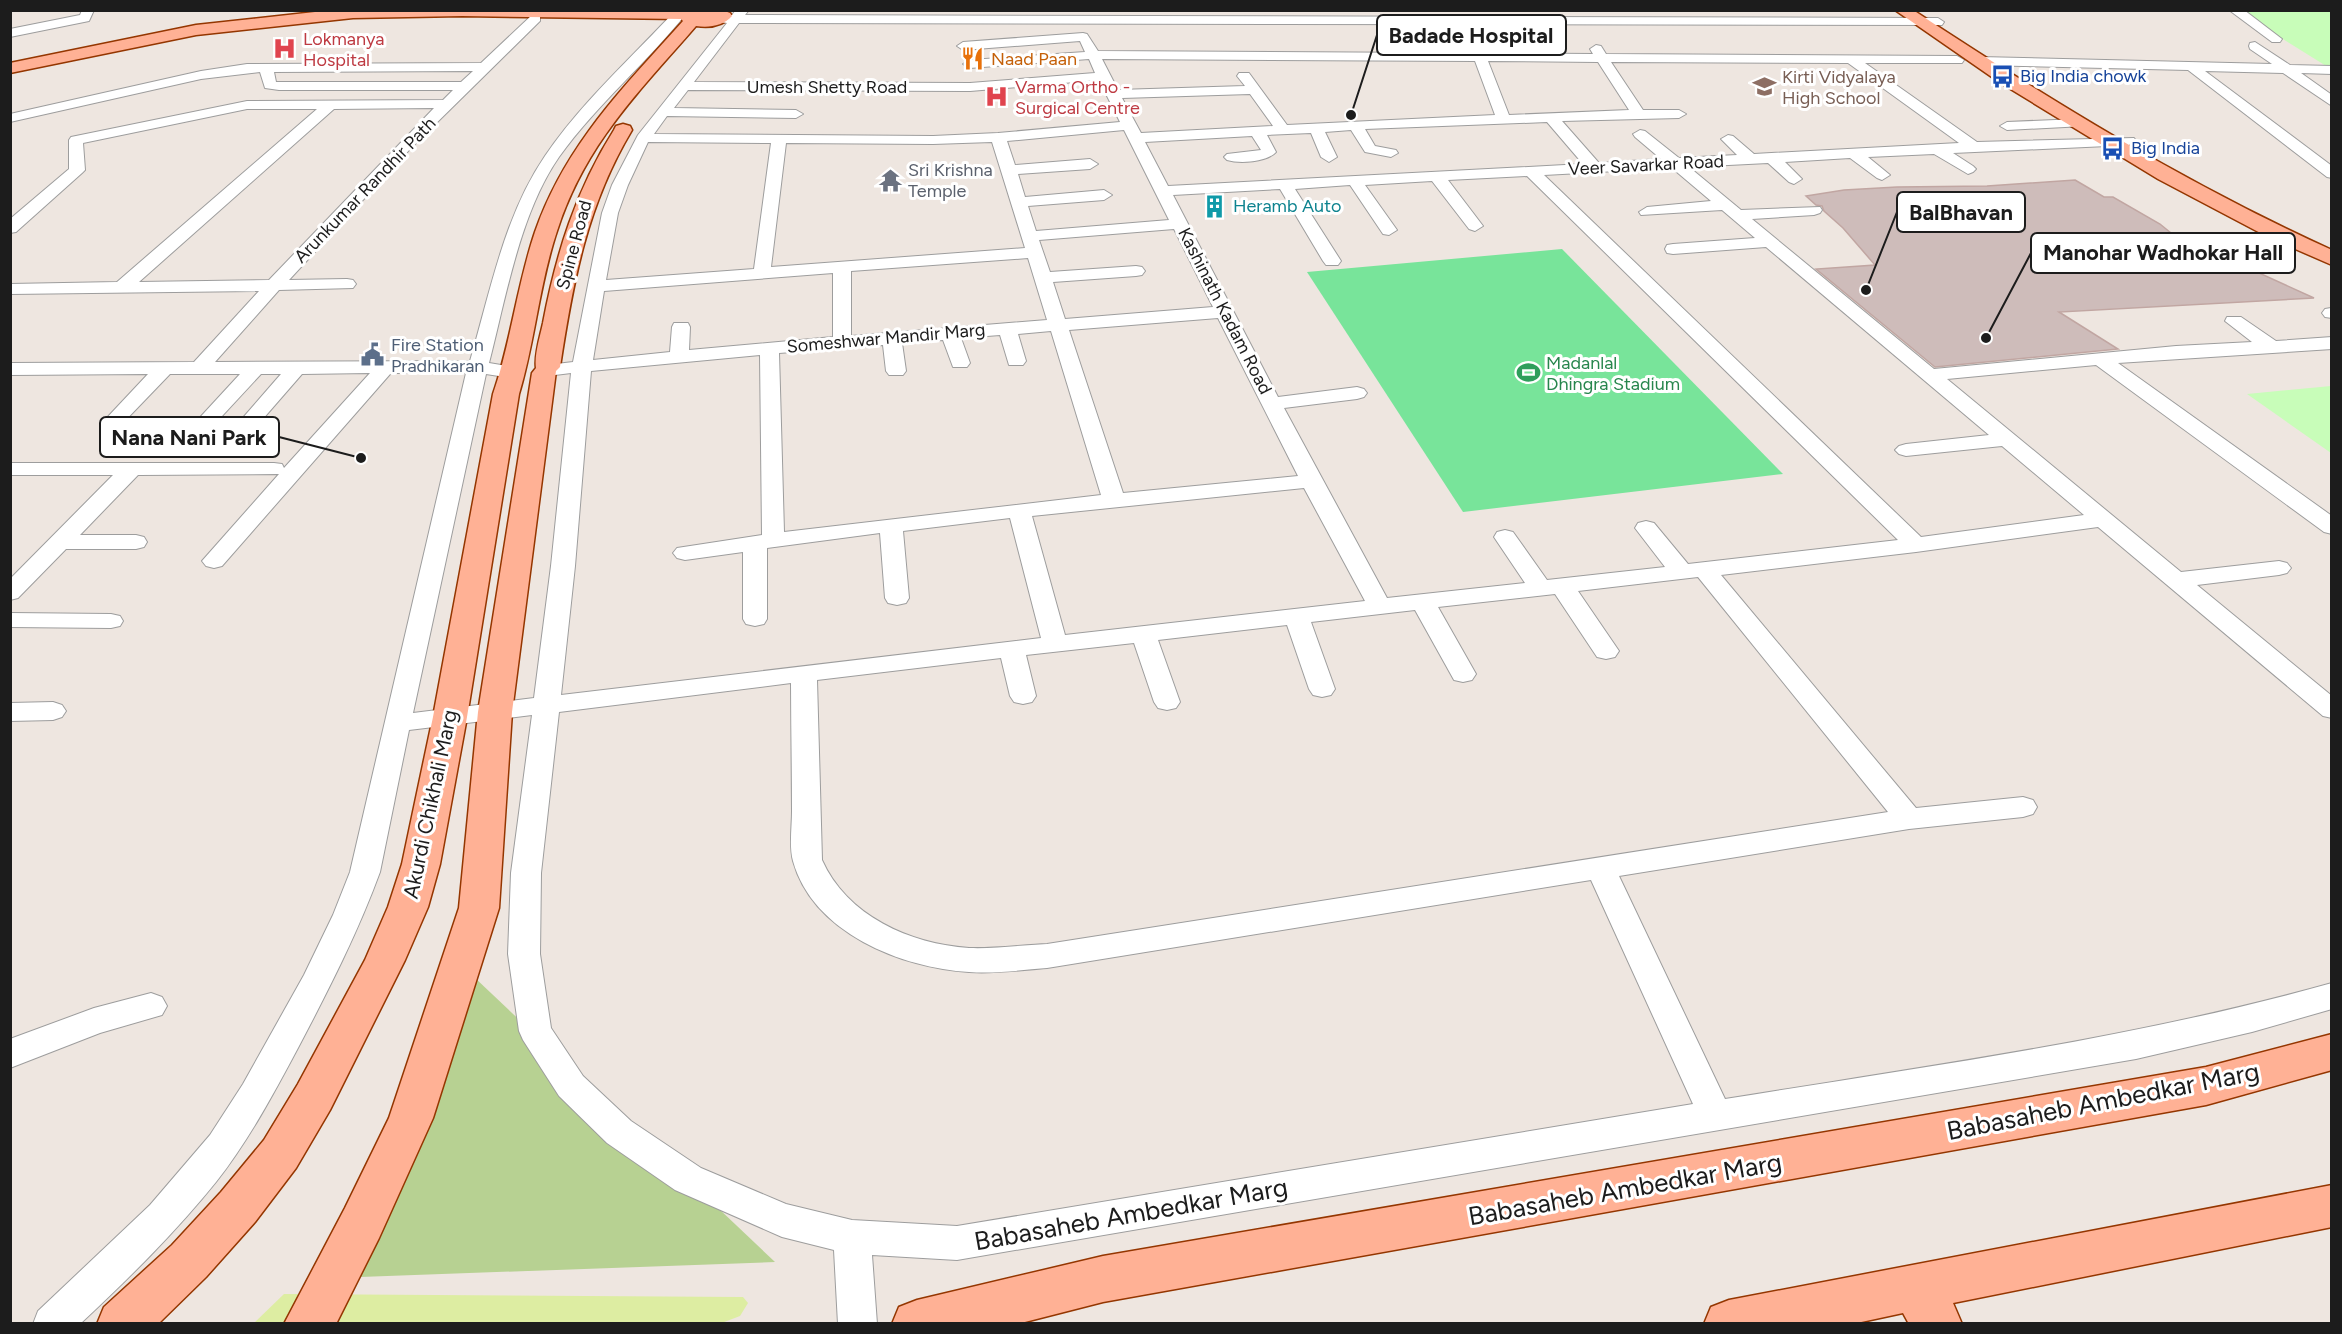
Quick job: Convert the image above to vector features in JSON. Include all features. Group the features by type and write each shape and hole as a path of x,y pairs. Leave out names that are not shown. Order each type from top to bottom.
{"main road":[{"path":"10,68 161,35 228,22 251,20 375,11 558,11 708,15"},
{"path":"251,20 708,15"},
{"path":"656,105 708,15"},
{"name":"Akurdi Chikhali Marg","path":"122,1323 189,1261 238,1207 280,1154 314,1097 385,960 408,906 421,864 450,717 504,405 523,317 551,217 578,158 603,123 708,15"},
{"path":"1919,16 1989,68 2108,142 2248,219 2331,258"},
{"path":"10,75 141,47 228,22"},
{"path":"1989,68 2129,141 2245,207 2331,250"},
{"name":"Spine Road","path":"546,370 556,314 579,215 604,157 635,115"},
{"path":"512,373 527,380 546,370"},
{"path":"309,1323 362,1223 411,1118 479,908 495,712 546,370"},
{"name":"Babasaheb Ambedkar Marg","path":"917,1323 1103,1279 2206,1086 2331,1052"},
{"path":"1729,1323 1927,1306 2331,1206"}],"street":[{"path":"10,33 85,18 88,10"},
{"path":"2235,10 2276,39"},
{"path":"1268,15 1281,13 1389,16 1533,26 1576,19"},
{"path":"708,15 953,19 1268,15 1576,19 1919,16"},
{"path":"52,1323 101,1279 185,1191 222,1146 254,1095 328,962 352,911 365,872 477,367 521,219 551,158 578,123 708,15 1072,17"},
{"name":"Babasaheb Ambedkar Marg","path":"708,15 684,86 656,105 610,213 582,365 547,705 526,873 524,954 535,1031 571,1086 619,1132 688,1179 782,1220 852,1237 957,1243 2136,1045 2252,1018 2331,996"},
{"path":"1389,16 1402,47"},
{"name":"Kashinath Kadam Road","path":"1072,17 1311,481 1380,607"},
{"name":"Arunkumar Randhir Path","path":"199,368 273,286 483,67 536,18"},
{"path":"953,19 949,27 952,45 970,87"},
{"path":"1576,19 1639,114"},
{"path":"963,46 1083,37"},
{"path":"2254,46 2331,102"},
{"path":"970,64 1093,55 1230,56 1402,47 1480,57 1957,60"},
{"path":"1230,56 1282,129"},
{"path":"1480,57 1503,118"},
{"path":"1852,60 1974,147"},
{"path":"2189,64 2331,174"},
{"path":"1989,68 2189,64 2331,70"},
{"path":"10,118 201,75 266,68 483,67"},
{"path":"266,68 270,86 465,86"},
{"name":"Umesh Shetty Road","path":"684,86 970,87 1102,76"},
{"path":"1112,94 1174,90 1190,93 1254,90"},
{"path":"10,228 77,170 76,140 233,107 449,104"},
{"path":"120,289 330,105"},
{"path":"656,105 796,114"},
{"path":"643,138 933,140 1132,132 1257,131 1549,116 1565,111 1679,114"},
{"path":"1549,116 1594,168"},
{"path":"2007,126 2079,123"},
{"path":"1355,125 1370,149 1391,153"},
{"path":"1316,127 1329,157"},
{"path":"1232,157 1262,155 1269,152 1257,131"},
{"path":"1640,134 2329,705"},
{"path":"998,137 1114,500"},
{"path":"1728,138 1750,159"},
{"path":"762,271 779,139"},
{"name":"Veer Savarkar Road","path":"1163,191 1853,153 2129,141"},
{"path":"1937,149 1968,169"},
{"path":"1853,153 1882,175"},
{"path":"1772,158 1794,179"},
{"path":"1009,170 1090,164"},
{"path":"1531,171 1916,545"},
{"path":"1437,177 1475,226"},
{"path":"1355,181 1389,230"},
{"path":"1285,184 1332,261"},
{"path":"1019,202 1104,195"},
{"path":"1647,212 1814,210"},
{"path":"596,286 842,266 1180,224"},
{"path":"1673,249 1769,242"},
{"path":"842,266 842,342"},
{"path":"1043,278 1136,271"},
{"path":"10,289 347,284"},
{"name":"Someshwar Mandir Marg","path":"546,370 770,348 1225,312"},
{"path":"2234,321 2271,346"},
{"path":"679,356 681,327"},
{"path":"1007,328 1016,361"},
{"path":"950,333 960,363"},
{"path":"892,338 896,371"},
{"path":"1931,375 2176,351 2331,343"},
{"path":"755,619 764,541 770,348"},
{"path":"2100,359 2331,527"},
{"path":"214,561 386,367"},
{"path":"10,369 477,367 512,373"},
{"path":"112,423 165,368"},
{"path":"203,425 256,368"},
{"path":"248,424 296,368"},
{"path":"1272,404 1357,393"},
{"path":"1906,450 2008,439"},
{"path":"10,469 274,469"},
{"path":"16,583 61,542 132,469"},
{"path":"685,552 1019,510 1311,481"},
{"path":"1019,510 1055,644"},
{"path":"399,723 804,673 1916,545 2104,519"},
{"path":"891,526 897,598"},
{"path":"1646,528 1693,571 1909,819"},
{"path":"1505,537 1606,651"},
{"path":"61,542 136,542"},
{"path":"2177,580 2279,568"},
{"path":"1424,602 1462,675"},
{"path":"1297,617 1322,689"},
{"path":"10,620 111,621"},
{"path":"1144,634 1167,702"},
{"path":"1012,650 1023,696"},
{"path":"804,673 807,860 820,886 843,913 882,938 923,954 970,960 1047,956 1909,819 2023,807"},
{"path":"10,712 53,711"},
{"path":"1600,868 1716,1116"},
{"path":"10,1054 94,1021 151,1006"},
{"path":"852,1237 858,1323"}],"green space":[{"path":"2238,11 2331,11 2331,69"},
{"name":"Madanlal Dhingra Stadium","path":"1562,249 1783,474 1463,512 1307,272"},
{"path":"2331,386 2331,453 2247,394"},
{"path":"474,977 775,1262 360,1277"},
{"path":"284,1294 743,1297 748,1303 740,1316 719,1324 253,1324"}],"building":[{"path":"2075,180 2104,197 2113,197 2160,224 2187,246 2213,252 2314,298 2059,312 2118,349 1935,367 1816,269 1875,265 1843,228 1824,211 1822,206 1816,205 1806,196 1844,190 1987,186"}],"place":[{"name":"Lokmanya Hospital","path":"285,49"},
{"name":"Naad Paan","path":"973,59"},
{"name":"Big India chowk","path":"2002,76"},
{"name":"Kirti Vidyalaya High School","path":"1764,87"},
{"name":"Varma Ortho - Surgical Centre","path":"997,97"},
{"name":"Badade Hospital","path":"1351,115"},
{"name":"Big India","path":"2113,148"},
{"name":"Sri Krishna Temple","path":"890,180"},
{"name":"Heramb Auto","path":"1215,206"},
{"name":"BalBhavan","path":"1866,290"},
{"name":"Manohar Wadhokar Hall","path":"1986,338"},
{"name":"Fire Station Pradhikaran","path":"373,355"},
{"name":"Madanlal Dhingra Stadium","path":"1528,373"},
{"name":"Nana Nani Park","path":"361,458"}]}
